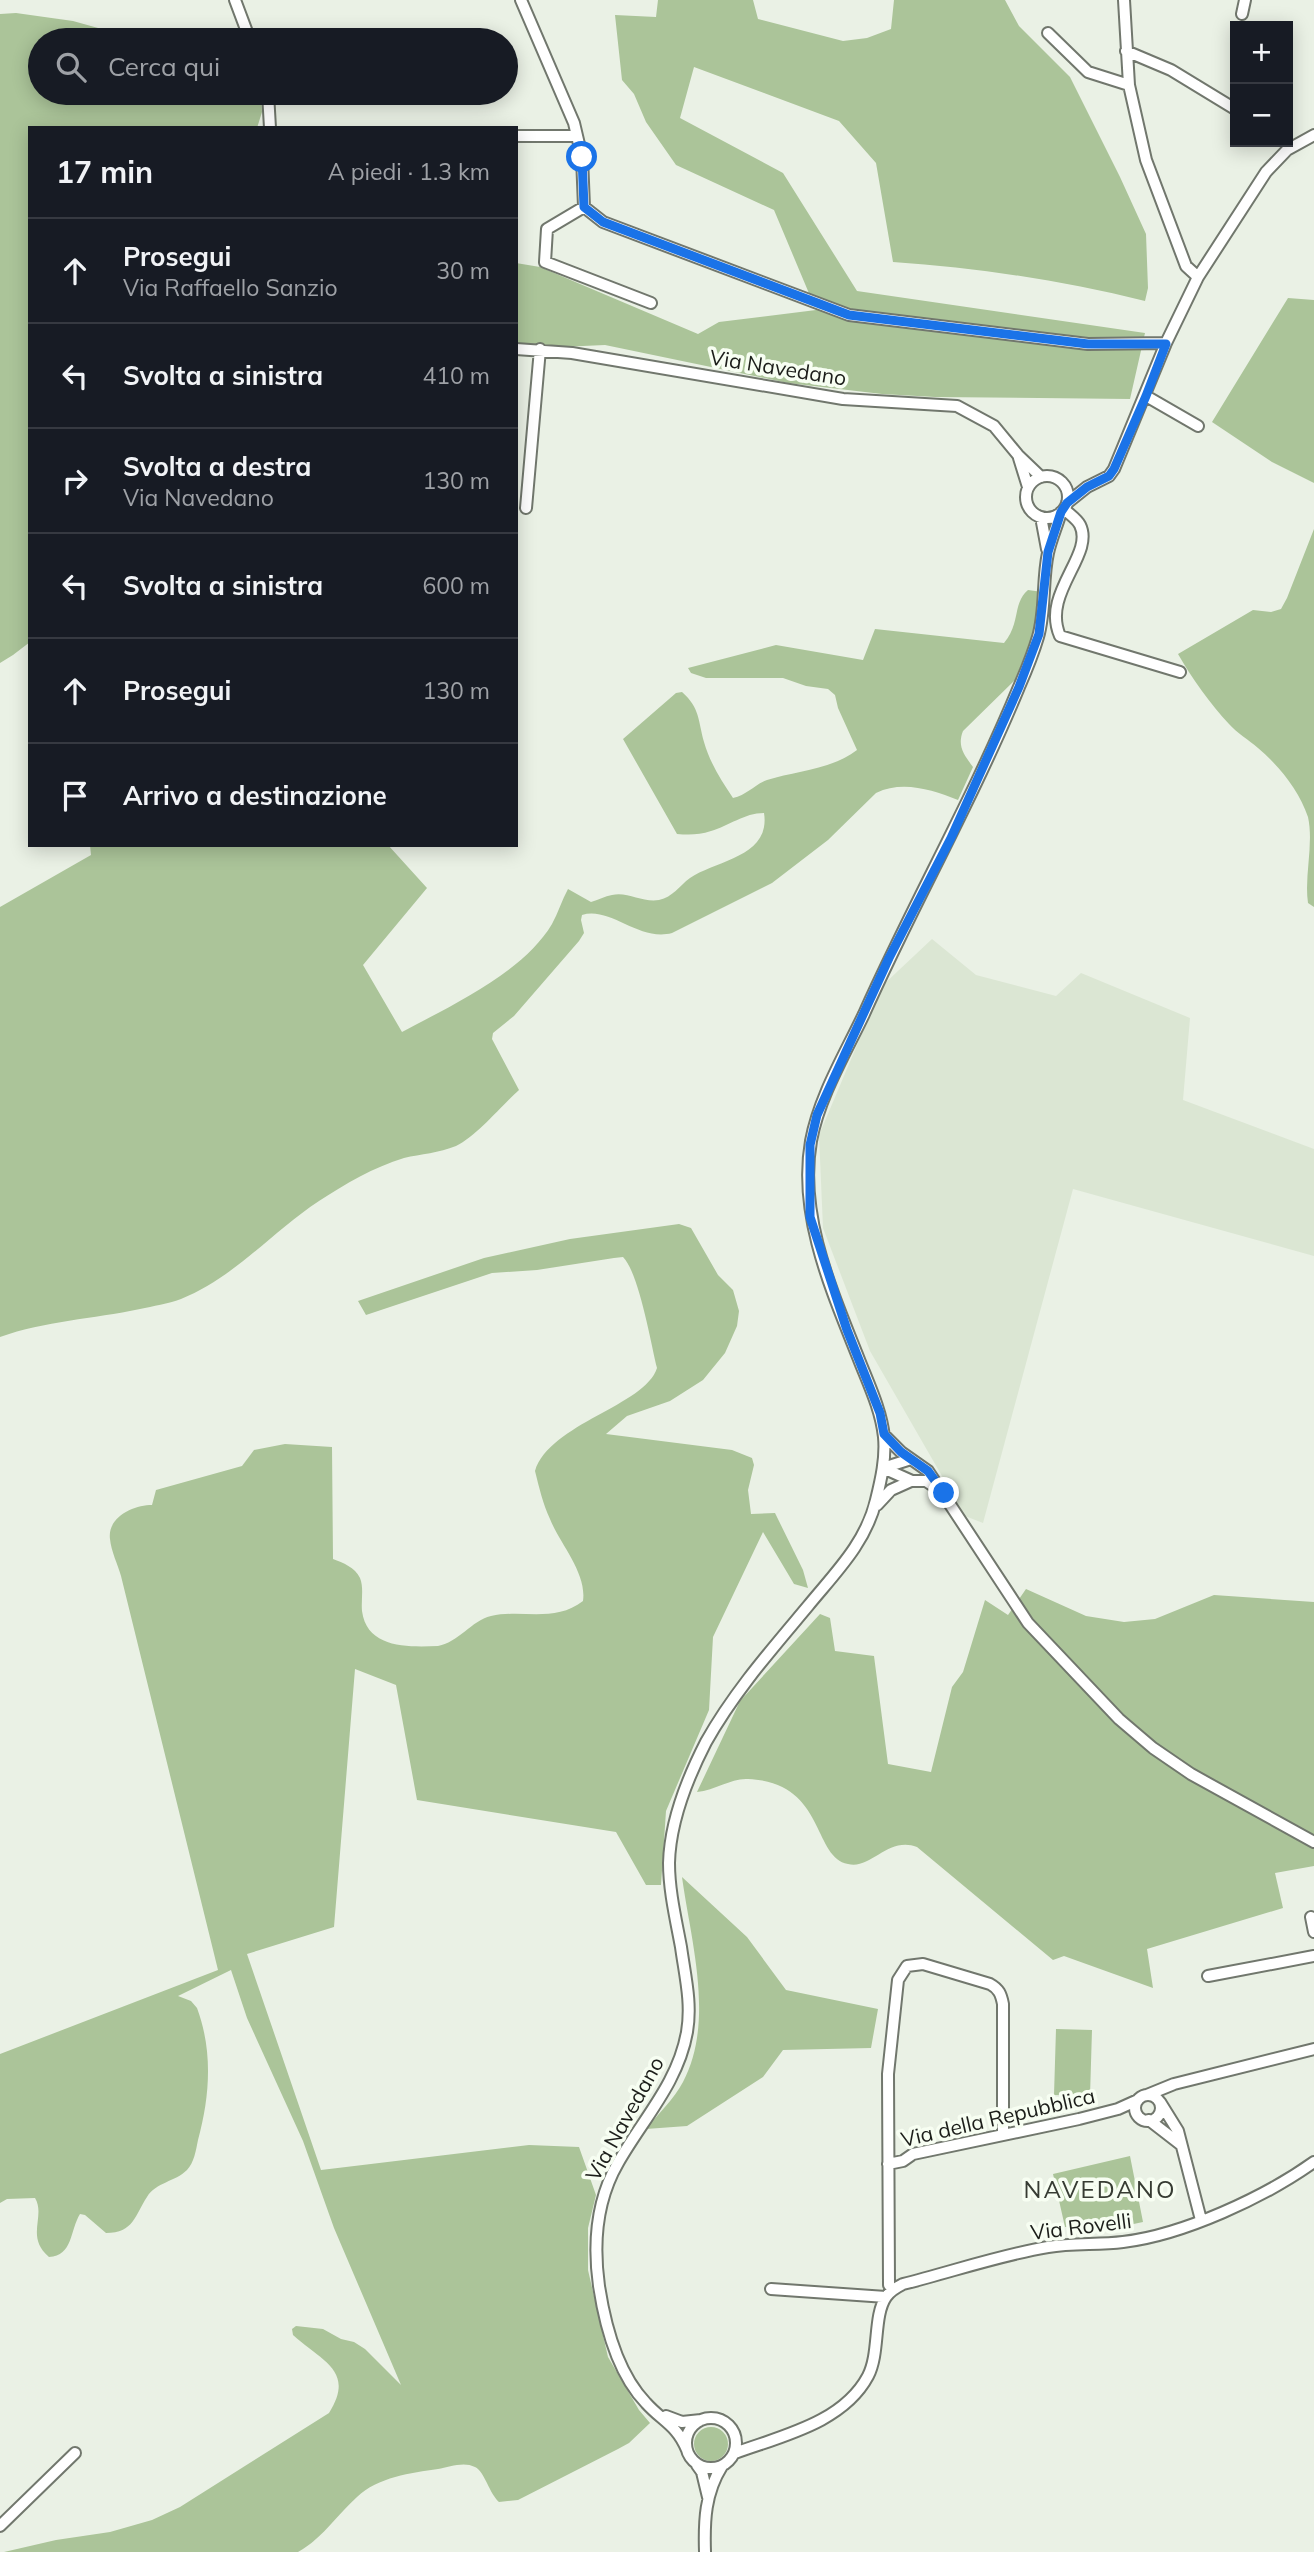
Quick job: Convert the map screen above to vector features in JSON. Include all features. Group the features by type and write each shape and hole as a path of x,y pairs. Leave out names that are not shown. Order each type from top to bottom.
{"street":[{"path":"235,0 246,28"},
{"path":"521,0 574,123 582,157 584,207 603,222 849,315 1088,344 1166,344"},
{"path":"1124,0 1129,85 1146,160 1186,266 1198,277"},
{"path":"1241,14 1245,0"},
{"path":"1048,33 1088,72 1129,85"},
{"path":"1126,51 1171,70 1230,106"},
{"path":"269,105 270,126"},
{"path":"518,135 577,136"},
{"path":"1087,487 1063,483 1056,478 1041,477 1028,487 1027,504 1041,517 1054,517 1087,487 1109,476 1198,277 1266,172 1287,150 1314,135"},
{"path":"1293,139 1297,144"},
{"path":"584,207 547,229 545,262 651,303"},
{"name":"Via Navedano","path":"518,349 540,349 843,399 957,406 994,426 1041,477"},
{"path":"526,508 540,349"},
{"path":"1146,396 1198,426"},
{"name":"Via Navedano","path":"1018,455 1028,487"},
{"path":"1048,552 1068,493 1063,483"},
{"path":"1064,508 1079,523 1084,536 1056,602 1055,624 1060,636 1180,672"},
{"path":"1041,517 1048,552"},
{"name":"Via Navedano","path":"687,2450 675,2427 656,2413 636,2390 612,2338 599,2285 596,2232 599,2211 618,2164 666,2089 684,2047 689,2000 669,1866 671,1838 686,1786 706,1743 727,1709 752,1674 852,1552 867,1531 875,1507 883,1468 884,1434 880,1413 847,1330 810,1217 810,1145 817,1115 889,958 951,838 1019,687 1039,634 1048,552"},
{"path":"884,1434 892,1444 928,1471 1028,1623 1119,1719 1153,1748 1191,1774 1314,1842"},
{"path":"883,1468 911,1459"},
{"path":"883,1468 912,1481"},
{"path":"875,1507 891,1490 912,1481 926,1481 944,1493"},
{"path":"1311,1917 1314,1932"},
{"path":"1208,1976 1314,1956"},
{"path":"888,2164 888,2074 898,1980 907,1966 923,1964 997,1987 1003,2004 1003,2134"},
{"name":"Via della Repubblica","path":"889,2293 888,2164 903,2161 914,2154 1118,2109 1174,2084 1314,2049"},
{"path":"1137,2114 1136,2105 1142,2097 1157,2098 1178,2131 1201,2220"},
{"path":"1149,2120 1158,2116 1160,2102"},
{"path":"1118,2109 1126,2109 1149,2120 1177,2139 1182,2146"},
{"name":"Via Rovelli","path":"771,2289 889,2293 903,2284 1046,2247 1126,2242 1154,2236 1255,2197 1314,2162"},
{"path":"705,2552 704,2527 708,2497 722,2466 735,2453 810,2425 829,2415 857,2391 868,2376 874,2359 882,2308 889,2293"},
{"path":"656,2413 682,2422 719,2419 754,2441 769,2440"},
{"path":"701,2420 688,2432 687,2450 702,2472 708,2497"},
{"path":"733,2430 737,2439 735,2453"},
{"path":"0,2526 75,2453"},
{"path":"695,2463 705,2468 722,2466"}],"shaded area":[{"path":"932,939 976,975 1056,996 1081,973 1190,1018 1183,1100 1314,1149 1314,1256 1073,1189 983,1523 965,1516 870,1351 823,1228 819,1135 882,986"}],"green space":[{"path":"658,0 753,0 758,19 843,41 867,38 891,29 894,0 1005,0 1019,26 1070,77 1120,177 1146,234 1148,288 1145,301 1019,276 893,262 876,163 839,121 694,67 680,118 783,173 857,291 1145,333 1130,399 882,394 788,383 605,345 518,349 518,263 540,267 698,334 719,322 816,310 774,210 676,165 646,122 634,94 622,80 615,15 656,17"},
{"path":"16,13 73,21 98,28 28,28 28,105 262,105 262,112 258,126 28,126 28,644 0,663 0,14"},
{"path":"1288,298 1314,300 1314,483 1272,462 1212,422"},
{"path":"1314,529 1314,907 1308,903 1307,893 1310,827 1299,797 1288,779 1273,763 1222,716 1178,654 1253,610 1271,612 1281,609"},
{"path":"1028,590 1050,593 1015,680 963,731 961,746 973,767 958,800 928,790 907,787 876,793 828,840 772,883 672,933 648,933 603,915 582,915 584,933 579,941 514,1016 493,1033 492,1039 519,1090 464,1141 443,1150 404,1158 349,1182 302,1213 219,1279 181,1299 166,1304 34,1327 0,1337 0,907 91,855 90,847 390,847 427,888 363,965 402,1032 484,987 523,958 552,924 568,889 591,902 618,894 659,900 676,891 690,878 751,848 759,839 764,828 764,813 750,815 707,832 677,834 623,739 676,693 682,692 695,709 709,757 733,798 767,780 826,765 857,750 835,695 828,689 806,686 783,678 706,678 691,673 688,668 776,645 863,660 875,629 1004,643 1013,628 1023,595"},
{"path":"679,1224 691,1228 718,1275 733,1290 739,1311 737,1326 725,1353 703,1380 670,1401 627,1416 606,1434 732,1450 752,1458 754,1465 748,1490 751,1514 775,1513 803,1570 808,1588 794,1584 763,1532 713,1637 709,1710 666,1811 661,1885 646,1885 616,1832 417,1800 396,1685 355,1669 334,1927 247,1954 321,2170 529,2145 579,2147 596,2195 588,2228 588,2270 608,2357 639,2410 650,2423 629,2443 518,2500 499,2502 478,2470 466,2465 385,2480 365,2490 322,2533 298,2552 4,2552 56,2540 110,2532 152,2520 180,2507 329,2413 339,2386 337,2376 324,2360 293,2335 292,2329 296,2326 323,2329 341,2339 354,2342 365,2349 401,2385 334,2228 303,2141 247,2018 231,1970 178,1996 191,2001 197,2008 208,2057 205,2107 194,2156 187,2170 151,2192 132,2222 123,2230 106,2233 85,2215 80,2214 67,2247 57,2256 49,2257 38,2242 38,2205 35,2198 7,2199 0,2203 0,2054 218,1970 112,1548 110,1531 113,1524 130,1510 152,1505 156,1490 242,1466 254,1450 285,1444 332,1447 333,1559 358,1574 362,1586 362,1611 372,1633 391,1643 438,1646 491,1616 550,1614 572,1608 583,1601 581,1580 554,1529 535,1471 544,1454 559,1440 635,1393 649,1381 657,1368 639,1293 629,1265 623,1257 537,1270 492,1273 366,1315 358,1301 484,1258 570,1239"},
{"path":"1026,1589 1086,1616 1124,1622 1155,1619 1214,1595 1314,1602 1314,1866 1275,1873 1283,1908 1147,1949 1153,1988 1064,1956 1053,1960 917,1847 897,1846 856,1865 848,1864 837,1858 828,1848 804,1805 791,1793 773,1783 742,1779 697,1792 740,1701 820,1614 830,1618 835,1651 874,1656 888,1764 931,1772 952,1687 963,1672 985,1600 1008,1615"},
{"path":"682,1877 747,1937 786,1990 878,2009 871,2048 783,2050 763,2077 687,2126 646,2129 683,2082 693,2058 698,2033 698,1981"},
{"path":"1056,2029 1092,2030 1090,2096 1054,2095"},
{"path":"1130,2156 1143,2222 1110,2229 1065,2227 1053,2174"},
{"path":"711,2427 723,2432 728,2444 723,2456 711,2461 699,2456 694,2444 699,2432"}],"district":[{"name":"NAVEDANO","path":"1100,2190"}],"route":[{"path":"582,157 584,207 603,222 849,315 1088,344 1166,344 1114,469 1109,476 1087,487 1067,503 1061,512 1048,552 1039,634 1019,687 951,838 889,958 817,1115 810,1145 810,1217 847,1330 880,1413 884,1434 901,1452 928,1471 944,1493"}]}
